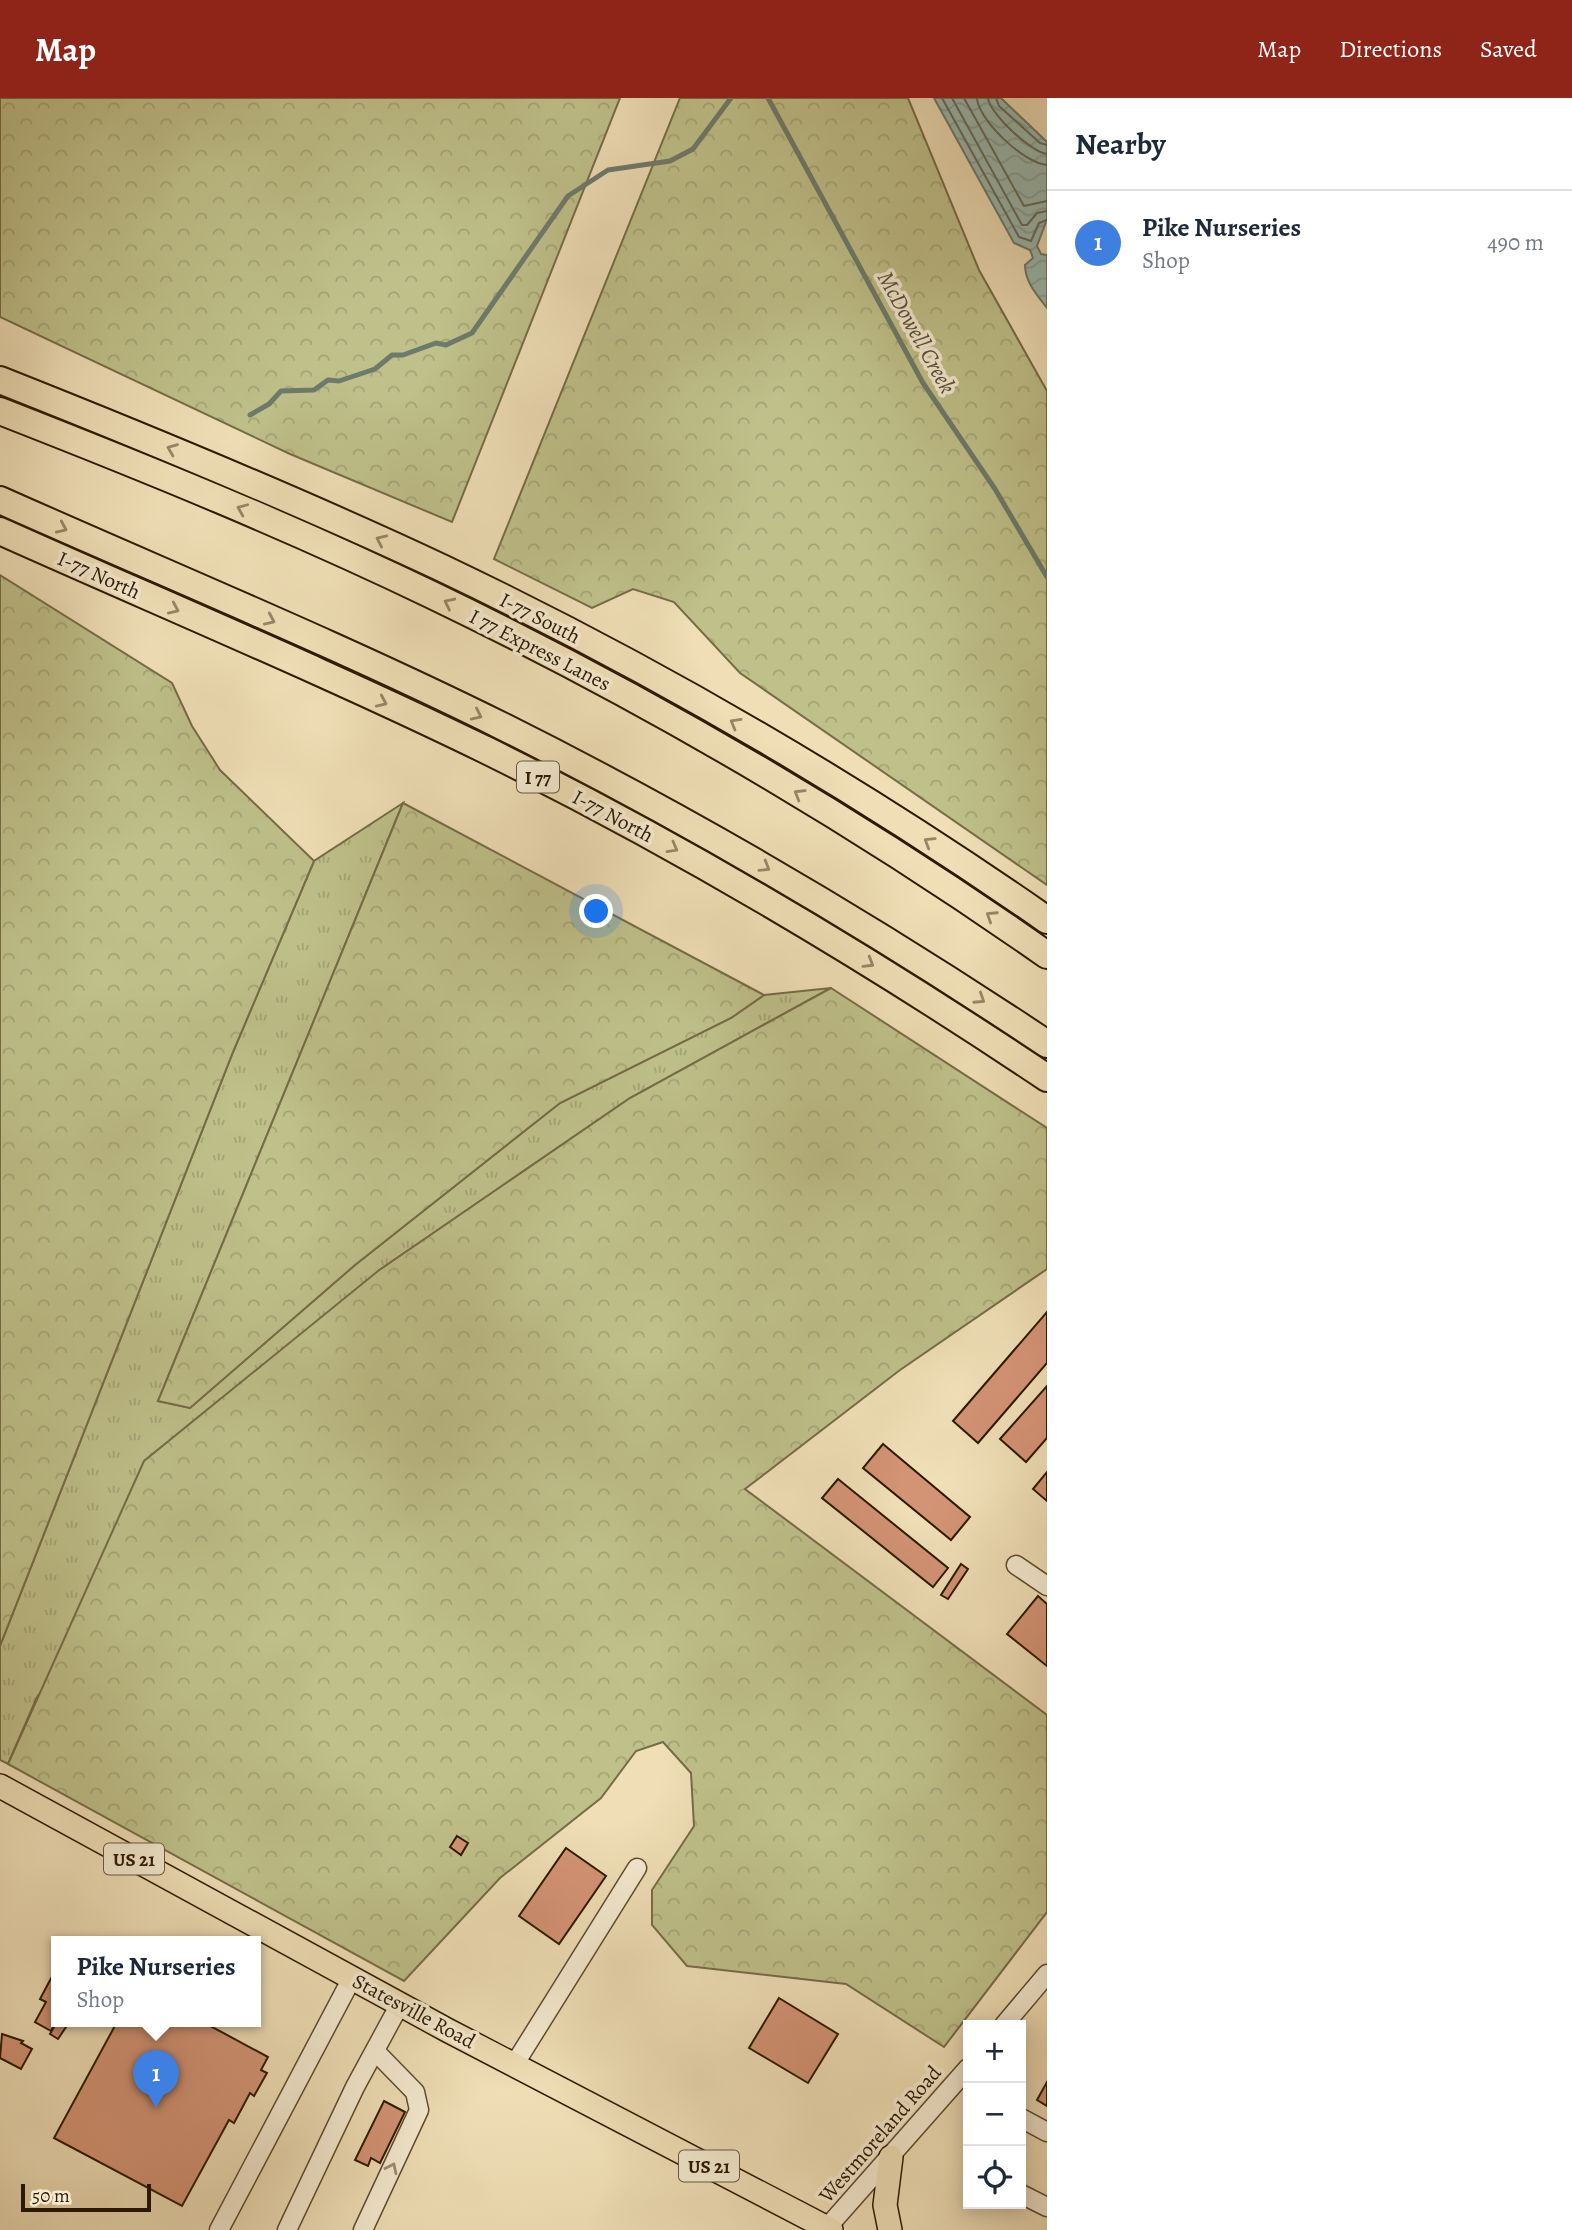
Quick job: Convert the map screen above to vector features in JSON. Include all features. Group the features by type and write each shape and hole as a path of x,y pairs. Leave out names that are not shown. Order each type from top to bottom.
{"highway":[{"name":"I-77 South","path":"0,380 272,491 530,612 797,760 1047,920"},
{"name":"I 77 Express Lanes","path":"0,411 273,523 517,637 771,777 931,876 1047,955"},
{"name":"I 77","path":"0,500 416,686 584,768 840,912 1047,1044"},
{"name":"I-77 North","path":"0,531 404,711 572,794 829,938 1047,1078"}],"main road":[{"name":"Statesville Road","path":"0,1786 400,2004 828,2229"},
{"path":"890,2230 885,2205 891,2157"}],"street":[{"path":"1016,1565 1047,1586"},
{"path":"514,2064 637,1868"},
{"path":"1008,2020 1047,1974"},
{"path":"219,2230 352,1978"},
{"path":"287,2230 400,2004"},
{"path":"363,2230 419,2110 415,2092 375,2051"},
{"name":"Westmoreland Road","path":"828,2229 963,2081"},
{"path":"1026,2121 1047,2132"},
{"path":"1026,2196 1047,2207"}],"green space":[{"path":"0,98 620,98 452,522 290,454 0,317"},
{"path":"680,98 908,98 979,270 1047,391 1047,885 740,673 674,602 633,589 592,608 494,559"},
{"path":"0,575 172,683 192,726 220,770 314,861 233,1052 0,1646"},
{"path":"403,803 158,1401 190,1408 355,1265 560,1103 731,1018 764,995 831,988 630,1098 378,1271 37,1697 8,1764 0,1760 0,1646 233,1052 314,861"},
{"path":"403,803 764,995 731,1018 560,1103 355,1265 190,1408 158,1401"},
{"path":"831,988 1047,1128 1047,1269 900,1370 745,1489 1047,1715 1047,1912 944,2047 846,1984 687,1966 652,1925 652,1890 694,1826 691,1773 663,1742 636,1751 601,1798 500,1878 404,1981 8,1764 144,1461 378,1271 630,1098"}],"water":[{"path":"934,98 1001,98 1047,142 1047,219 1037,246 1041,254 1047,255 1047,308 1027,277 1025,265 1033,258 1030,250 1014,243"}],"building":[{"path":"1047,1312 1047,1363 978,1443 953,1421"},
{"path":"1047,1386 1047,1438 1026,1462 1000,1439"},
{"path":"883,1444 970,1517 951,1540 863,1468"},
{"path":"1047,1472 1047,1501 1033,1489"},
{"path":"838,1479 948,1568 933,1587 822,1498"},
{"path":"961,1564 968,1569 948,1599 941,1595"},
{"path":"1038,1596 1047,1604 1047,1666 1007,1634"},
{"path":"457,1836 468,1843 461,1855 450,1847"},
{"path":"566,1848 606,1876 559,1944 519,1916"},
{"path":"51,1978 51,2027 53,2027 51,2031 35,2022 46,2002 40,1999"},
{"path":"779,1998 838,2034 808,2083 749,2048"},
{"path":"54,2027 66,2027 58,2039 50,2034"},
{"path":"114,2027 212,2027 268,2057 261,2070 267,2073 254,2096 250,2093 234,2123 229,2120 182,2206 54,2138"},
{"path":"2,2034 23,2041 21,2043 32,2049 21,2069 0,2058"},
{"path":"1047,2082 1047,2106 1037,2100"},
{"path":"384,2101 405,2112 380,2163 371,2158 368,2166 355,2160"}],"waterway":[{"path":"250,415 269,404 281,391 314,390 328,380 339,381 375,369 392,355 403,355 436,343 446,345 472,333 568,196 608,170 670,161 693,149 731,98"},
{"name":"McDowell Creek","path":"768,98 923,383 995,489 1047,577"}],"place":[{"name":"Pike Nurseries","path":"156,2108"}]}
